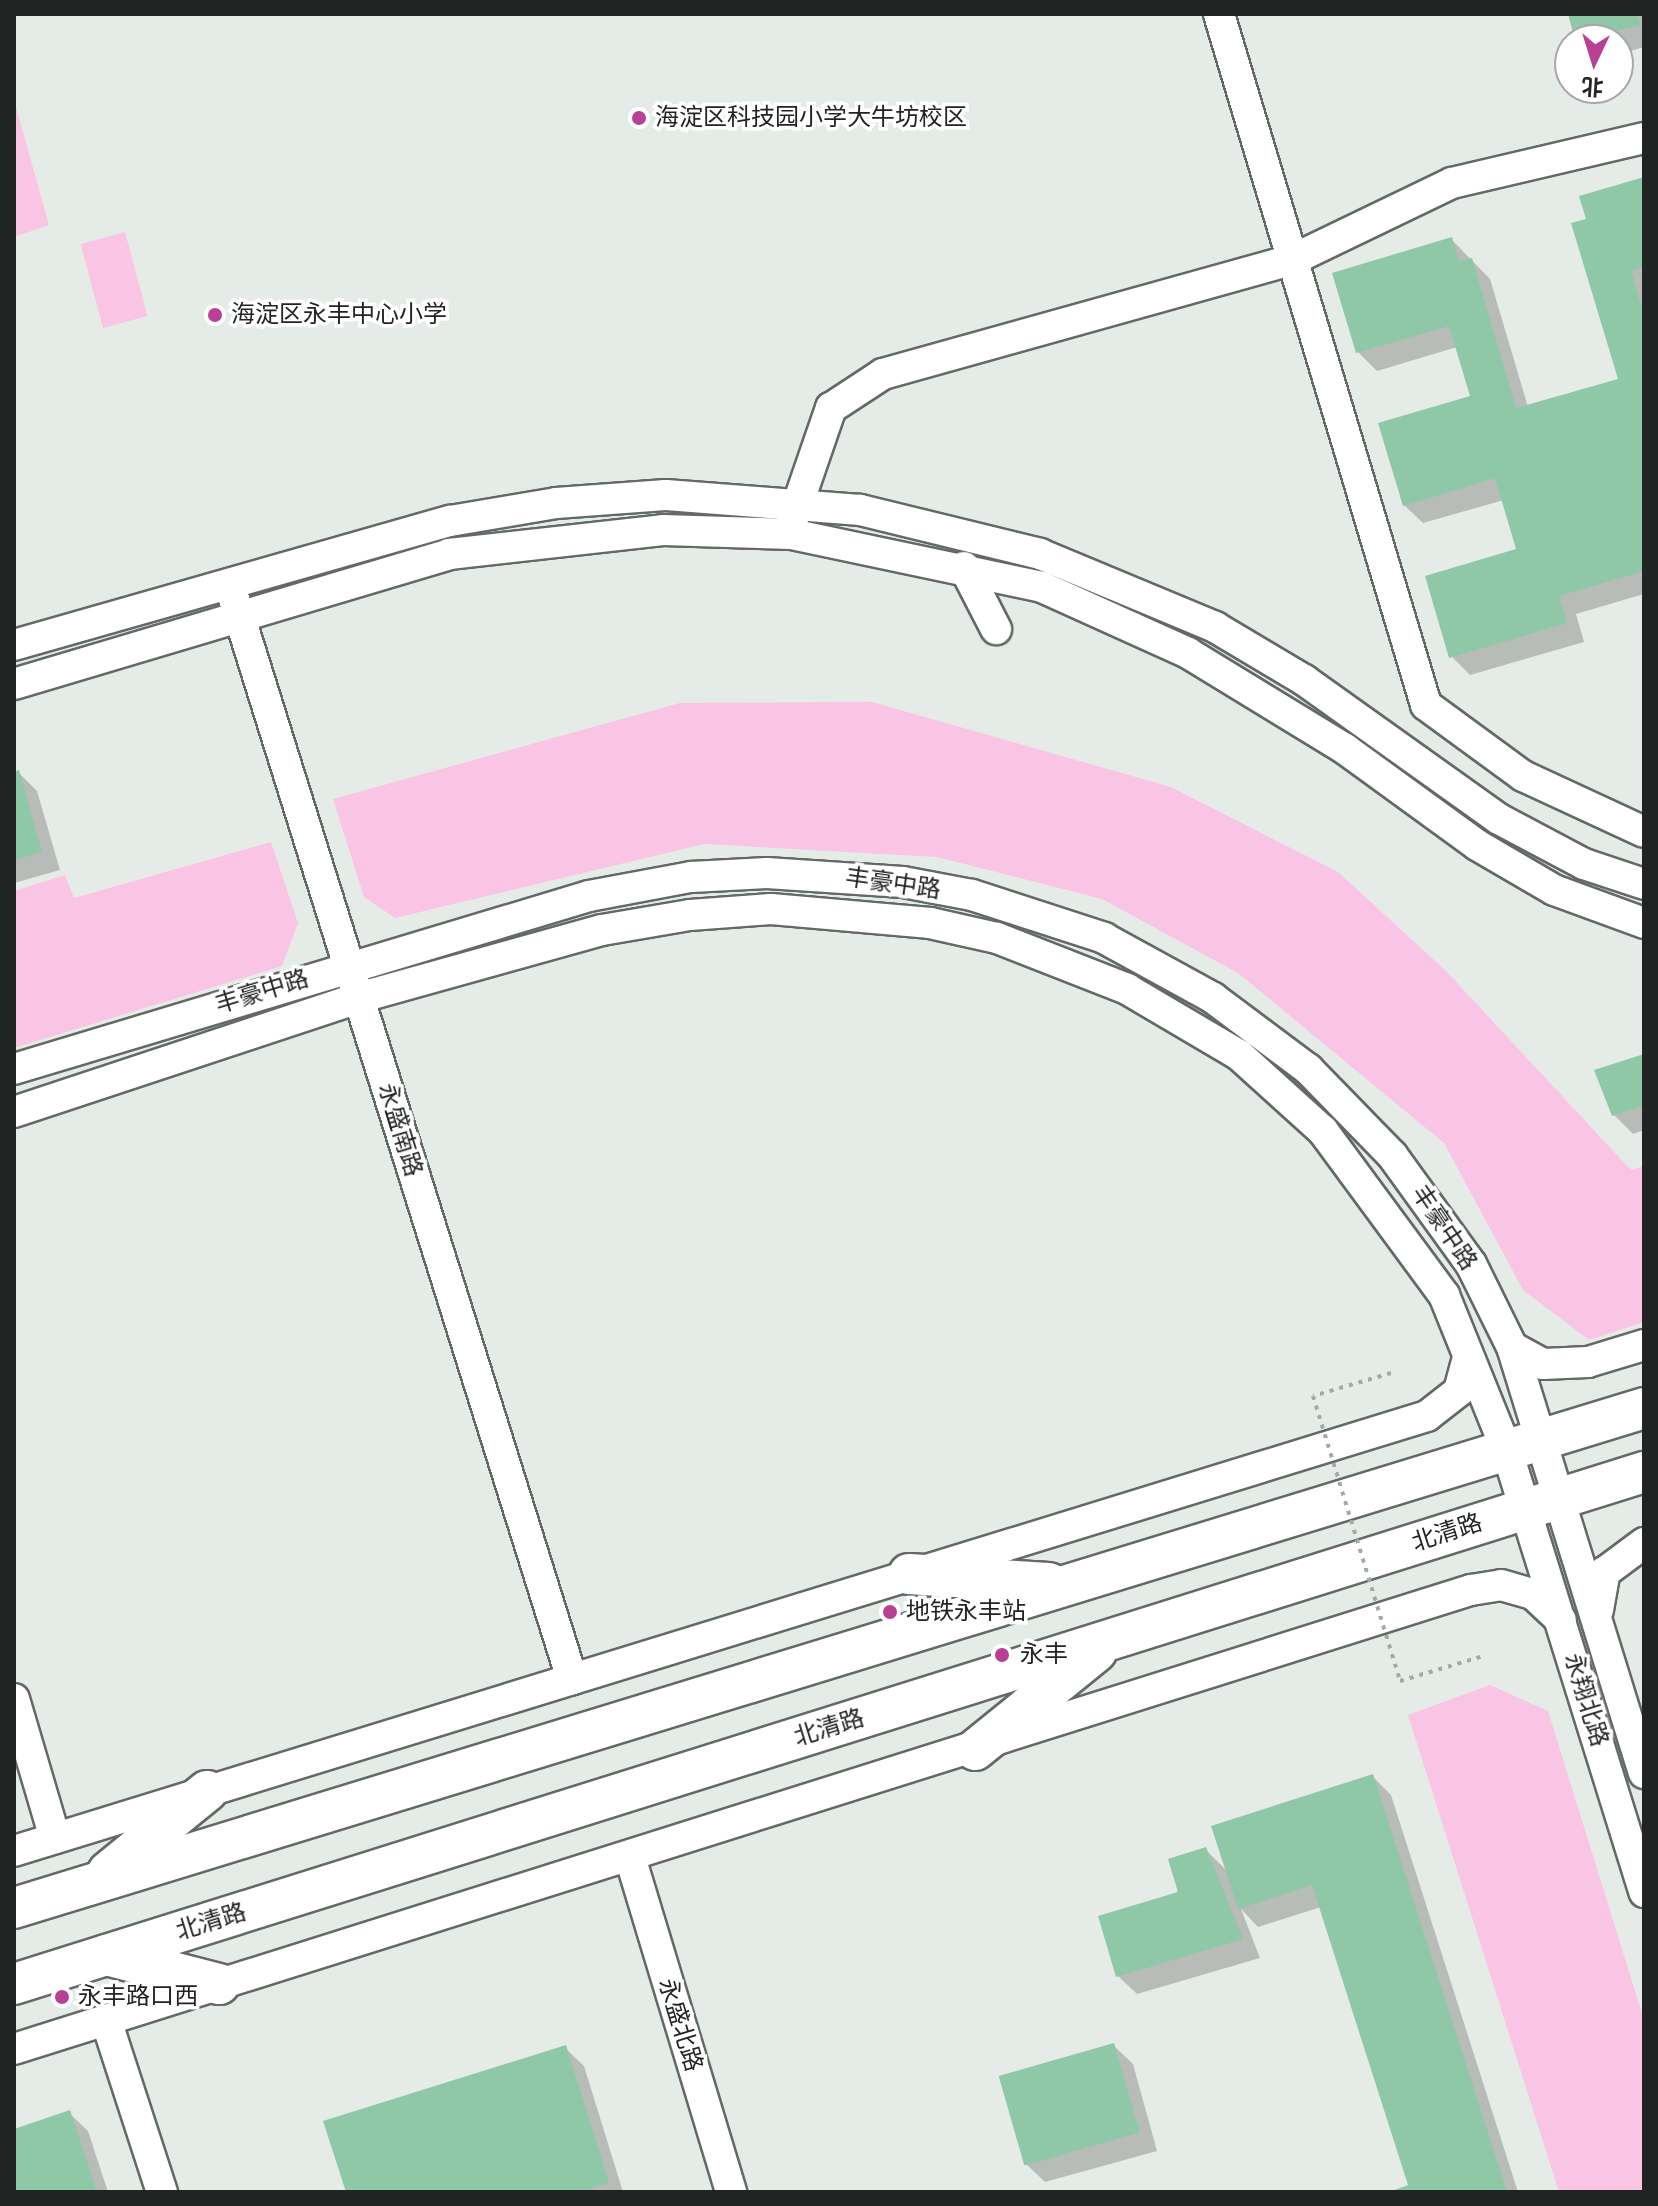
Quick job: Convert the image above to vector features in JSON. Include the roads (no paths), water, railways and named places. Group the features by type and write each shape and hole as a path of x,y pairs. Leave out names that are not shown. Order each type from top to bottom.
{"main road":[{"path":"14,1908 1644,1408"},
{"name":"北清路","path":"14,1984 1644,1472"},
{"path":"909,1574 1073,1585"},
{"path":"975,1750 1113,1638"},
{"path":"92,1884 207,1791"},
{"path":"106,1955 219,1984"}],"street":[{"path":"1219,14 1426,705 1523,776 1644,832"},
{"path":"791,534 794,501 831,408 883,374 1294,259 1452,183 1644,138"},
{"path":"14,645 450,521 556,503 666,495 794,501 960,532 1128,586 1304,680 1499,819 1584,864 1644,884"},
{"path":"14,684 449,554 541,538 663,530 791,534 964,567 1042,587 1188,653 1345,749 1490,853 1554,890 1644,923"},
{"path":"964,567 996,629"},
{"name":"永盛南路","path":"229,582 572,1679"},
{"name":"丰豪中路","path":"14,1069 348,965 589,896 691,877 767,873 903,882 1043,915 1162,967 1308,1069 1435,1211 1512,1347 1525,1446"},
{"name":"丰豪中路","path":"14,1112 358,998 602,930 690,915 846,913 997,938 1190,1022 1280,1091 1367,1182 1411,1241 1444,1295 1468,1357 1525,1446"},
{"path":"1512,1347 1543,1364 1588,1362 1644,1345"},
{"path":"14,1851 1427,1416 1459,1391 1468,1357"},
{"path":"1525,1446 1543,1502"},
{"name":"永翔北路","path":"1543,1502 1596,1616 1644,1773"},
{"name":"永翔北路","path":"1543,1502 1562,1621 1644,1892"},
{"path":"1596,1616 1605,1572 1644,1543"},
{"path":"14,2049 975,1750 1471,1590 1501,1585 1533,1594 1562,1621"},
{"path":"14,1699 55,1838"},
{"name":"永盛北路","path":"630,1857 731,2192"},
{"path":"106,2020 162,2192"}],"place":[{"name":"海淀区科技园小学大牛坊校区","path":"639,118"},
{"name":"海淀区永丰中心小学","path":"215,315"},
{"name":"地铁永丰站","path":"890,1612"},
{"name":"永丰","path":"1002,1655"},
{"name":"永丰路口西","path":"62,1997"}]}
